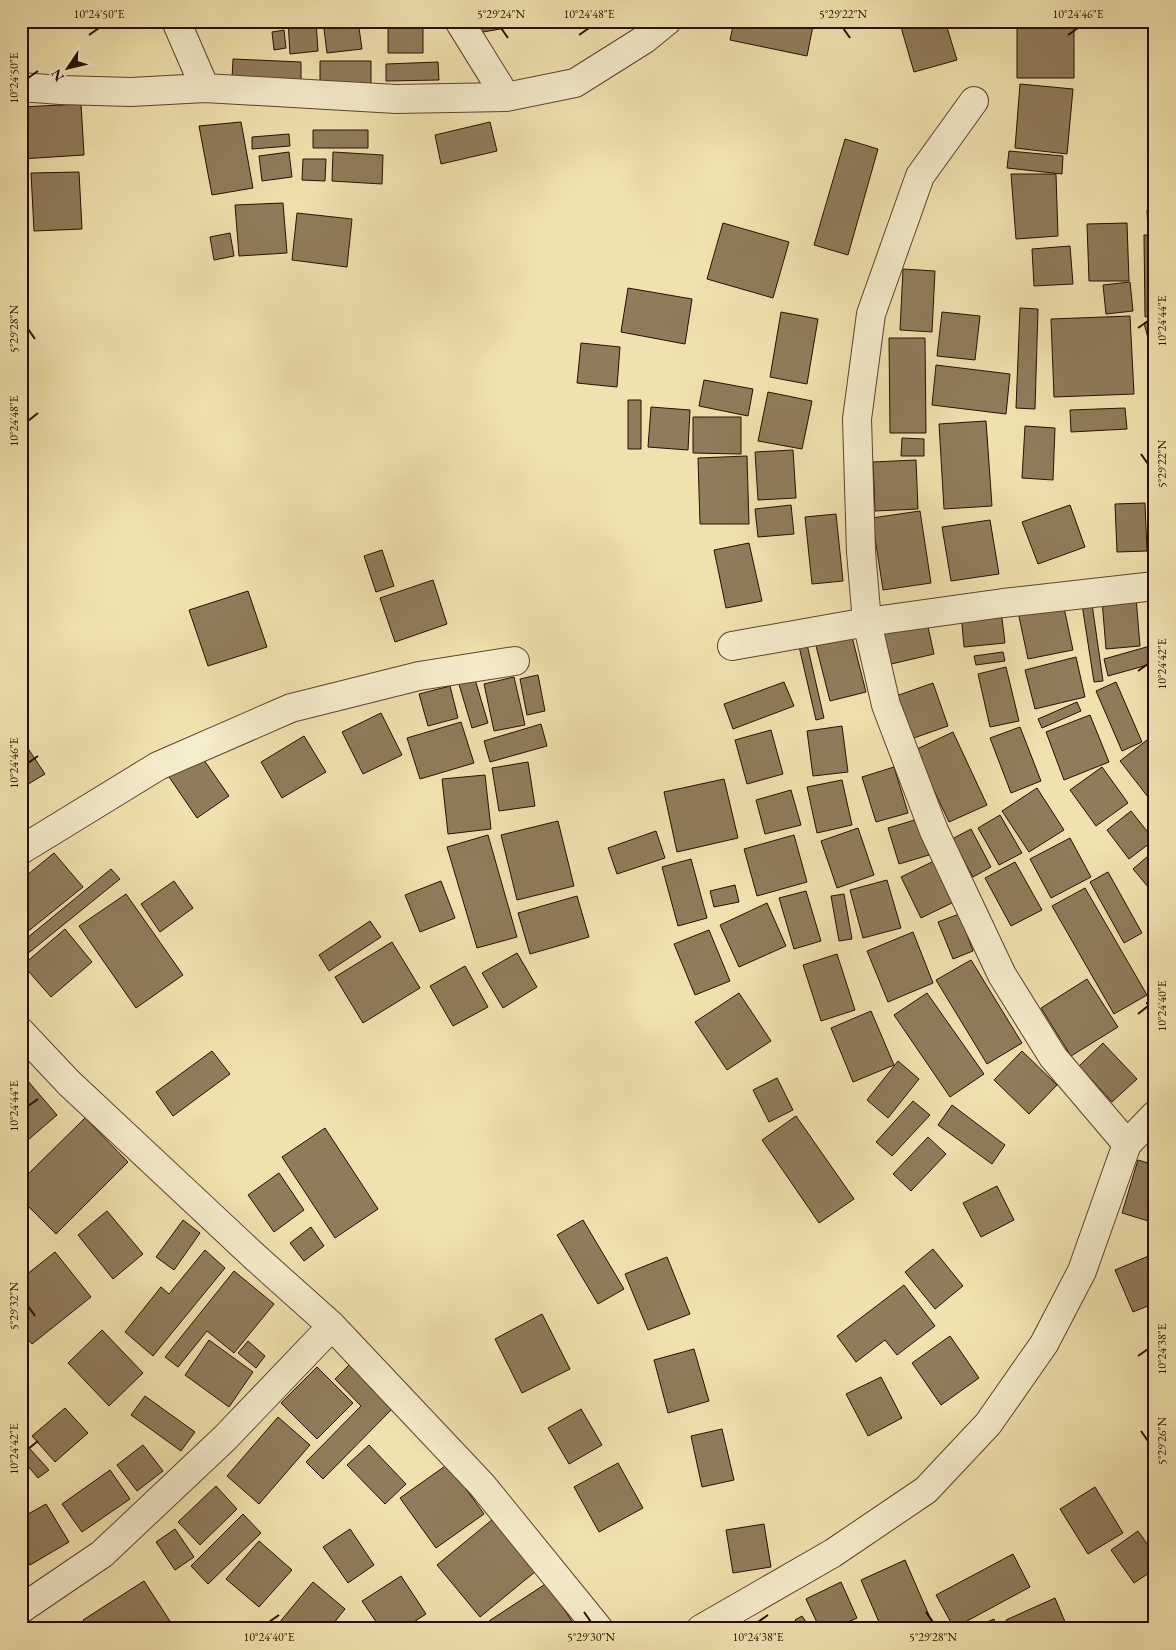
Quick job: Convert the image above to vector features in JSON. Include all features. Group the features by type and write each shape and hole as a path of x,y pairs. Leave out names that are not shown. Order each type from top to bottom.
{"street":[{"path":"176,21 205,88"},
{"path":"459,21 506,97"},
{"path":"21,87 131,92 205,88 396,99 506,97 575,83 645,39 667,21"},
{"path":"974,101 920,176 871,314 857,419 861,552 866,622 886,705 934,831 1002,975 1053,1057 1127,1144"},
{"path":"732,646 866,622 1003,602 1155,586"},
{"path":"21,850 158,766 291,708 419,676 515,661"},
{"path":"21,1032 76,1090 254,1257 332,1326 482,1485 600,1629"},
{"path":"701,1629 833,1553 926,1490 988,1424 1044,1344 1082,1271 1127,1144 1155,1115"},
{"path":"21,1608 102,1554 224,1438 332,1326"}],"building":[{"path":"288,21 316,21 318,51 290,54"},
{"path":"323,21 358,21 362,49 327,53"},
{"path":"388,21 423,21 423,53 388,53"},
{"path":"469,21 528,21 528,24 472,34"},
{"path":"734,21 814,21 807,56 730,40"},
{"path":"921,21 945,21 957,60 914,72 901,27"},
{"path":"1017,21 1074,21 1074,78 1017,78"},
{"path":"284,30 286,48 274,50 272,32"},
{"path":"233,59 301,62 301,82 232,79"},
{"path":"320,61 371,61 371,88 320,88"},
{"path":"438,62 439,80 386,81 386,64"},
{"path":"1020,84 1073,89 1067,154 1015,148"},
{"path":"1155,95 1155,127 1148,125"},
{"path":"81,104 84,155 21,159 21,107"},
{"path":"241,122 253,188 212,195 199,126"},
{"path":"490,122 497,151 441,164 435,135"},
{"path":"313,130 368,130 368,148 313,148"},
{"path":"289,134 290,146 252,149 252,137"},
{"path":"845,139 878,149 848,255 814,245"},
{"path":"1009,151 1063,156 1062,174 1007,168"},
{"path":"289,152 292,177 262,181 259,156"},
{"path":"333,152 383,155 382,184 332,181"},
{"path":"303,159 326,159 325,181 302,180"},
{"path":"79,172 82,229 34,231 31,173"},
{"path":"1011,174 1056,174 1058,236 1016,239"},
{"path":"283,203 287,253 239,256 235,205"},
{"path":"1147,210 1155,210 1155,230 1148,231"},
{"path":"297,213 352,219 347,267 292,260"},
{"path":"723,223 789,242 773,298 707,279"},
{"path":"1127,223 1129,281 1089,281 1087,224"},
{"path":"230,233 234,256 214,260 210,237"},
{"path":"1144,235 1155,235 1155,315 1145,317"},
{"path":"1070,246 1073,284 1034,286 1032,249"},
{"path":"903,269 935,271 932,332 900,330"},
{"path":"1130,282 1133,311 1106,314 1103,285"},
{"path":"628,288 692,299 685,344 621,332"},
{"path":"1020,308 1038,309 1035,409 1016,408"},
{"path":"781,312 818,319 807,384 770,377"},
{"path":"942,312 980,316 975,360 937,356"},
{"path":"1130,316 1134,394 1054,397 1051,319"},
{"path":"1155,320 1155,365 1144,323"},
{"path":"889,338 925,338 926,433 890,433"},
{"path":"581,343 620,347 617,387 577,383"},
{"path":"936,365 1010,374 1006,414 932,405"},
{"path":"704,380 753,389 748,416 699,406"},
{"path":"768,392 812,401 802,449 758,441"},
{"path":"628,400 641,400 641,449 628,449"},
{"path":"651,407 690,410 688,450 648,447"},
{"path":"1125,408 1127,429 1071,432 1070,410"},
{"path":"693,417 741,417 741,454 693,453"},
{"path":"986,421 992,506 944,509 939,424"},
{"path":"1025,426 1055,428 1053,480 1022,478"},
{"path":"902,438 924,439 924,456 901,456"},
{"path":"793,450 796,498 758,500 755,452"},
{"path":"747,456 749,524 700,524 698,458"},
{"path":"916,460 918,509 875,511 873,462"},
{"path":"1145,503 1147,551 1117,552 1115,504"},
{"path":"791,505 794,534 758,537 755,509"},
{"path":"1070,505 1085,547 1038,564 1022,522"},
{"path":"920,511 931,583 883,590 872,518"},
{"path":"836,514 843,581 812,584 805,517"},
{"path":"990,520 999,574 951,581 942,527"},
{"path":"749,543 762,601 726,608 714,550"},
{"path":"382,550 394,586 376,592 364,556"},
{"path":"433,580 447,624 395,642 380,598"},
{"path":"248,591 267,647 208,666 189,610"},
{"path":"1091,597 1103,681 1094,682 1081,598"},
{"path":"1136,597 1140,646 1106,649 1102,600"},
{"path":"1063,603 1073,650 1028,659 1018,612"},
{"path":"1001,610 1005,643 964,647 961,613"},
{"path":"926,618 934,654 887,665 878,630"},
{"path":"850,629 866,692 830,701 814,638"},
{"path":"806,640 824,718 816,720 798,642"},
{"path":"1150,646 1155,663 1108,676 1104,659"},
{"path":"1003,652 1005,661 976,665 974,656"},
{"path":"1076,657 1085,697 1035,709 1025,670"},
{"path":"1006,667 1019,721 990,727 978,674"},
{"path":"538,675 545,711 527,715 520,679"},
{"path":"474,676 488,723 472,728 458,681"},
{"path":"514,677 525,725 494,731 484,684"},
{"path":"784,682 794,706 733,729 724,704"},
{"path":"1116,682 1142,742 1122,751 1096,691"},
{"path":"933,683 948,726 911,739 896,696"},
{"path":"450,686 458,718 428,726 419,694"},
{"path":"1077,702 1081,711 1042,728 1038,719"},
{"path":"381,713 402,755 363,774 342,732"},
{"path":"1090,715 1109,762 1064,780 1046,732"},
{"path":"461,722 474,763 420,779 407,738"},
{"path":"541,724 547,746 490,762 484,741"},
{"path":"842,726 848,772 813,776 807,731"},
{"path":"1020,727 1041,781 1011,793 990,738"},
{"path":"771,730 783,774 747,784 735,740"},
{"path":"953,732 987,805 949,822 915,750"},
{"path":"304,736 326,772 282,798 261,762"},
{"path":"21,738 45,774 25,786 21,781"},
{"path":"1147,740 1155,751 1155,806 1120,761"},
{"path":"199,753 229,796 197,818 167,774"},
{"path":"528,762 535,806 499,811 492,768"},
{"path":"894,767 908,813 876,822 862,777"},
{"path":"1102,767 1128,803 1096,826 1070,790"},
{"path":"485,775 491,829 448,834 442,779"},
{"path":"724,779 738,838 677,852 664,792"},
{"path":"842,780 852,825 817,833 807,787"},
{"path":"1037,788 1064,830 1029,852 1002,811"},
{"path":"791,790 801,825 765,834 756,800"},
{"path":"1131,811 1154,840 1129,859 1107,830"},
{"path":"1000,815 1022,853 999,865 978,828"},
{"path":"918,819 929,855 899,864 888,828"},
{"path":"558,821 574,886 517,900 501,835"},
{"path":"858,828 874,875 837,888 821,841"},
{"path":"971,829 991,867 973,877 952,839"},
{"path":"656,831 665,858 617,874 608,848"},
{"path":"488,835 517,937 477,948 447,847"},
{"path":"794,835 807,882 757,896 744,849"},
{"path":"1070,838 1091,877 1051,898 1030,859"},
{"path":"1155,850 1155,895 1133,869"},
{"path":"54,853 83,887 21,937 21,880"},
{"path":"691,859 707,918 678,926 662,867"},
{"path":"936,860 956,901 921,918 901,877"},
{"path":"1015,862 1042,910 1011,926 985,878"},
{"path":"111,869 120,879 21,959 21,943"},
{"path":"1108,872 1142,933 1124,943 1090,882"},
{"path":"887,880 901,928 863,938 850,890"},
{"path":"174,881 193,908 160,932 141,904"},
{"path":"441,881 455,918 420,932 405,895"},
{"path":"735,885 739,902 714,907 710,891"},
{"path":"1085,888 1147,995 1114,1014 1052,906"},
{"path":"806,891 821,941 794,949 779,898"},
{"path":"126,894 183,975 136,1008 79,926"},
{"path":"844,894 852,939 839,941 831,896"},
{"path":"577,896 589,937 530,954 518,913"},
{"path":"767,903 786,946 739,967 720,925"},
{"path":"959,914 973,951 953,959 938,922"},
{"path":"370,921 381,937 329,971 319,955"},
{"path":"65,929 92,962 51,997 23,965"},
{"path":"709,930 730,981 695,995 674,944"},
{"path":"913,932 933,983 888,1002 867,951"},
{"path":"392,942 420,988 363,1023 335,977"},
{"path":"517,953 537,987 503,1008 482,973"},
{"path":"837,954 855,1010 821,1021 803,965"},
{"path":"971,960 1022,1043 987,1064 936,980"},
{"path":"465,966 488,1007 453,1026 430,986"},
{"path":"1087,979 1118,1027 1071,1056 1041,1008"},
{"path":"739,993 771,1041 727,1070 695,1022"},
{"path":"927,993 984,1074 950,1097 894,1015"},
{"path":"1155,996 1155,1013 1146,1003"},
{"path":"871,1011 894,1065 853,1082 831,1028"},
{"path":"1103,1043 1137,1079 1112,1102 1079,1066"},
{"path":"212,1051 230,1074 173,1116 156,1092"},
{"path":"1022,1051 1057,1085 1029,1114 994,1080"},
{"path":"898,1061 919,1079 888,1118 867,1100"},
{"path":"21,1073 57,1115 21,1146"},
{"path":"777,1078 793,1110 769,1122 753,1090"},
{"path":"913,1101 930,1115 892,1156 876,1142"},
{"path":"952,1105 1005,1145 992,1164 938,1125"},
{"path":"796,1116 854,1199 819,1223 762,1140"},
{"path":"85,1118 128,1162 56,1234 21,1199 21,1181"},
{"path":"325,1128 378,1209 335,1238 282,1157"},
{"path":"928,1137 946,1154 911,1191 893,1174"},
{"path":"1138,1160 1155,1165 1155,1223 1122,1213"},
{"path":"279,1173 304,1210 274,1232 248,1195"},
{"path":"997,1186 1014,1220 981,1237 963,1203"},
{"path":"107,1211 143,1254 113,1279 78,1235"},
{"path":"183,1220 200,1233 174,1270 156,1257"},
{"path":"583,1220 624,1289 598,1304 557,1235"},
{"path":"311,1227 324,1246 304,1261 290,1243"},
{"path":"933,1249 963,1286 935,1309 905,1272"},
{"path":"205,1250 225,1268 153,1356 125,1332 161,1287 169,1294"},
{"path":"55,1252 91,1297 32,1344 21,1331 21,1279"},
{"path":"1151,1255 1155,1264 1155,1303 1133,1312 1115,1270"},
{"path":"667,1257 690,1314 648,1330 625,1274"},
{"path":"234,1271 274,1304 234,1353 207,1331 178,1367 165,1357"},
{"path":"904,1285 935,1326 897,1355 885,1340 856,1362 837,1336"},
{"path":"542,1314 570,1369 522,1393 495,1339"},
{"path":"102,1330 143,1373 109,1406 68,1363"},
{"path":"950,1336 979,1378 941,1405 912,1363"},
{"path":"209,1340 253,1372 229,1407 185,1375"},
{"path":"248,1341 265,1356 256,1368 238,1353"},
{"path":"694,1349 709,1401 668,1413 654,1360"},
{"path":"351,1363 394,1407 323,1479 306,1462 361,1406 335,1379"},
{"path":"317,1367 353,1403 317,1439 281,1403"},
{"path":"881,1377 902,1418 868,1436 846,1394"},
{"path":"145,1396 195,1432 181,1451 131,1415"},
{"path":"65,1408 88,1433 55,1462 32,1436"},
{"path":"581,1409 602,1445 569,1464 548,1428"},
{"path":"278,1417 310,1445 259,1504 227,1476"},
{"path":"722,1429 734,1480 702,1487 691,1436"},
{"path":"21,1439 49,1470 38,1478 21,1458"},
{"path":"143,1445 163,1471 137,1491 117,1465"},
{"path":"369,1445 406,1484 385,1504 347,1465"},
{"path":"618,1463 643,1508 599,1532 574,1487"},
{"path":"448,1464 484,1514 436,1548 400,1498"},
{"path":"110,1470 130,1499 82,1532 62,1504"},
{"path":"216,1486 237,1509 200,1545 178,1522"},
{"path":"1095,1487 1123,1533 1088,1554 1060,1509"},
{"path":"46,1504 69,1542 30,1565 21,1549 21,1518"},
{"path":"243,1514 261,1533 208,1584 191,1566"},
{"path":"493,1519 536,1571 480,1617 437,1565"},
{"path":"764,1524 771,1567 733,1573 726,1530"},
{"path":"175,1529 194,1557 175,1570 156,1542"},
{"path":"350,1529 374,1565 348,1583 323,1547"},
{"path":"1138,1531 1155,1555 1155,1569 1134,1583 1111,1550"},
{"path":"259,1541 292,1570 259,1607 226,1579"},
{"path":"1013,1554 1030,1587 954,1628 936,1595"},
{"path":"905,1560 935,1629 882,1629 861,1580"},
{"path":"401,1576 426,1614 403,1629 381,1629 362,1601"},
{"path":"144,1581 175,1629 89,1629 83,1620"},
{"path":"313,1582 345,1609 329,1629 274,1629"},
{"path":"841,1582 857,1618 833,1629 820,1629 806,1599"},
{"path":"547,1583 577,1629 494,1629 489,1621"},
{"path":"1055,1598 1068,1629 1009,1629 1006,1620"},
{"path":"802,1616 811,1629 802,1629 795,1620"},
{"path":"994,1619 998,1629 971,1629"}]}
